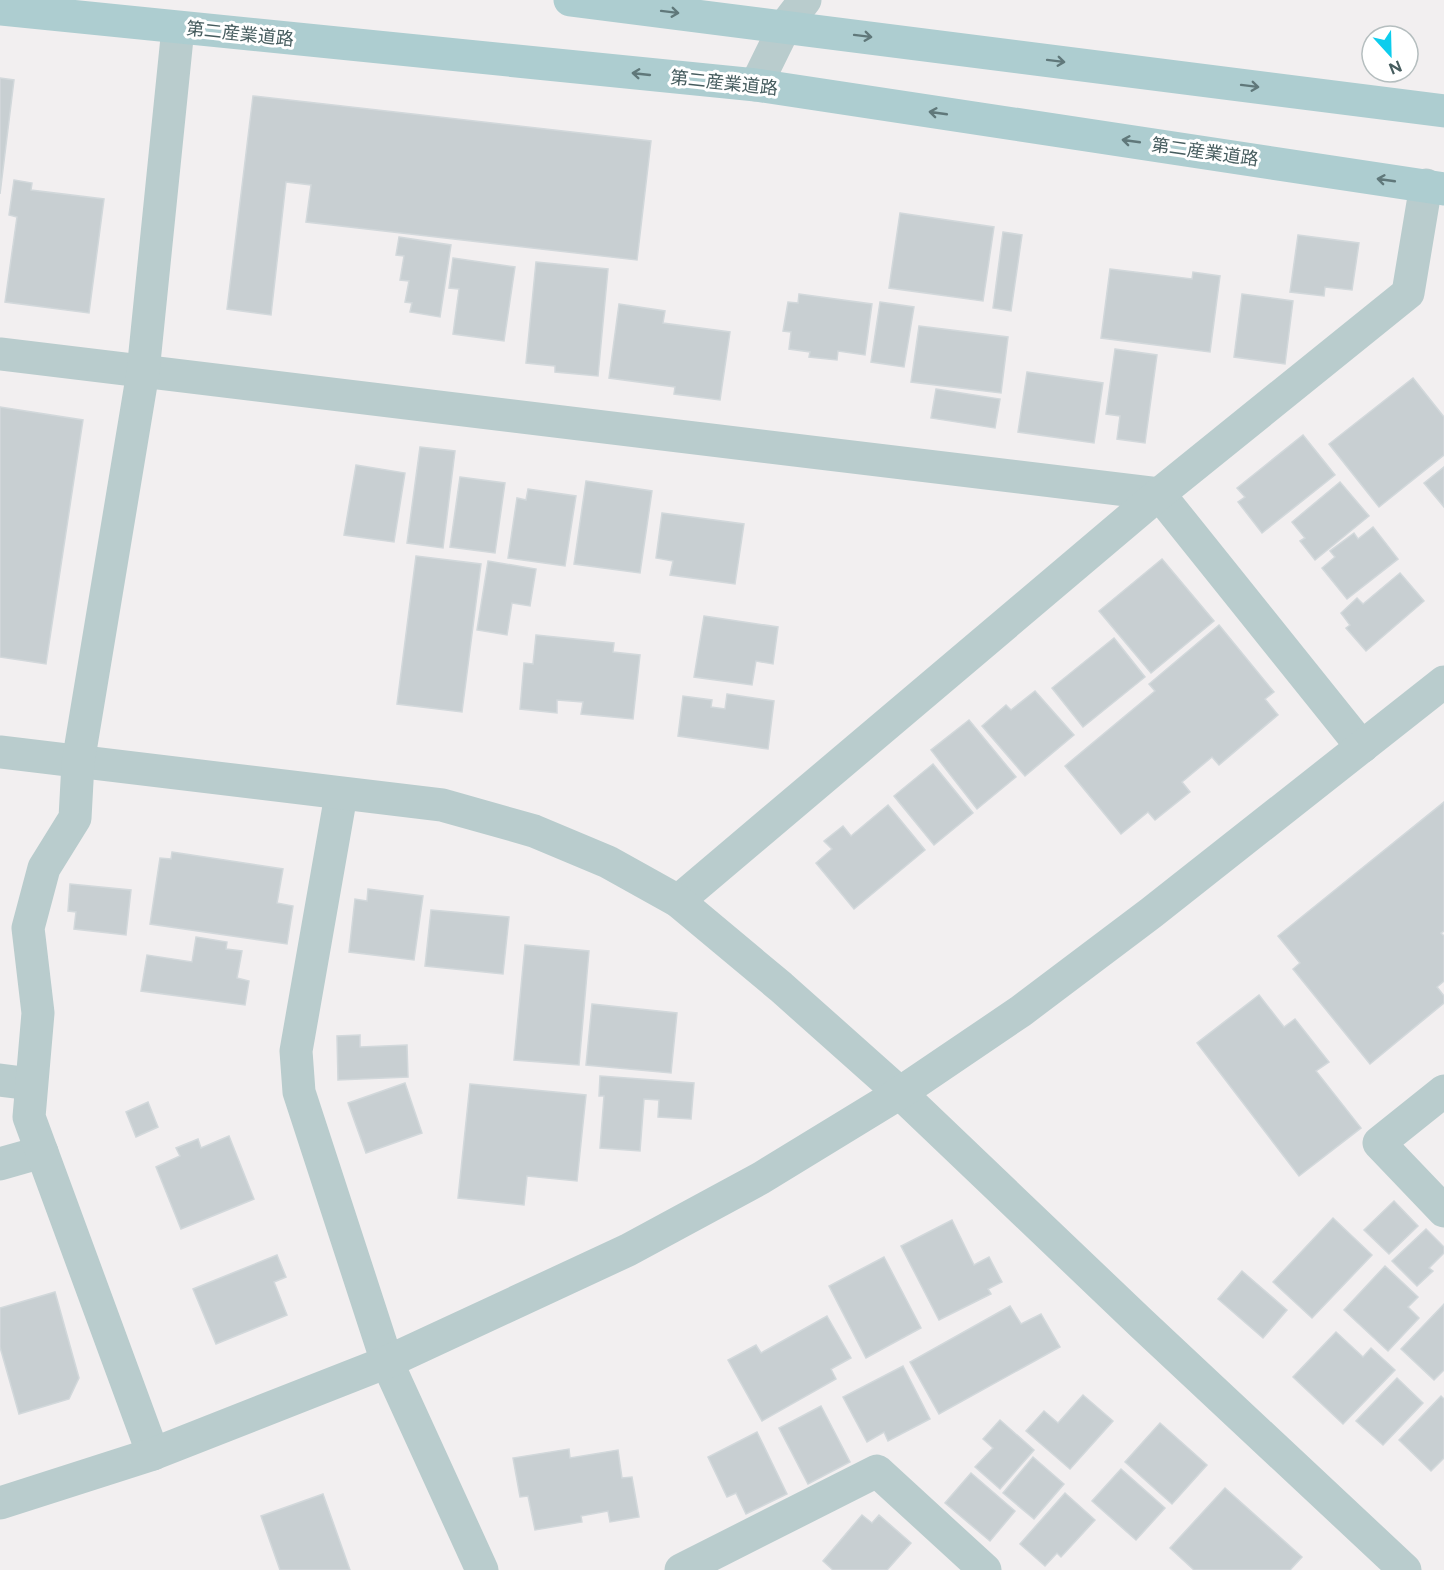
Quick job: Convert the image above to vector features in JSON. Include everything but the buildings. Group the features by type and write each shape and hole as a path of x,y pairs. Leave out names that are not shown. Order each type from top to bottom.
{"main road":[{"path":"570,0 1444,111"},
{"name":"第二産業道路","path":"0,9 756,85 1435,187"}],"street":[{"path":"756,85 785,26 804,0"},
{"path":"153,1454 15,1082 38,1013 28,928 44,868 75,818 78,763 143,372 178,28"},
{"path":"678,901 1159,494 1408,293 1435,187"},
{"path":"0,354 1159,494 1362,747"},
{"path":"0,1503 153,1454 387,1362 628,1250 761,1178 900,1093 1021,1011 1151,914 1444,682"},
{"path":"0,752 341,795 442,805 534,831 608,862 678,901 781,987 900,1093 1141,1323 1406,1570"},
{"path":"341,795 296,1051 299,1092 387,1362 482,1570"},
{"path":"1444,1091 1379,1143 1444,1211"},
{"path":"0,1164 42,1152"},
{"path":"681,1570 877,1471 985,1570"}]}
